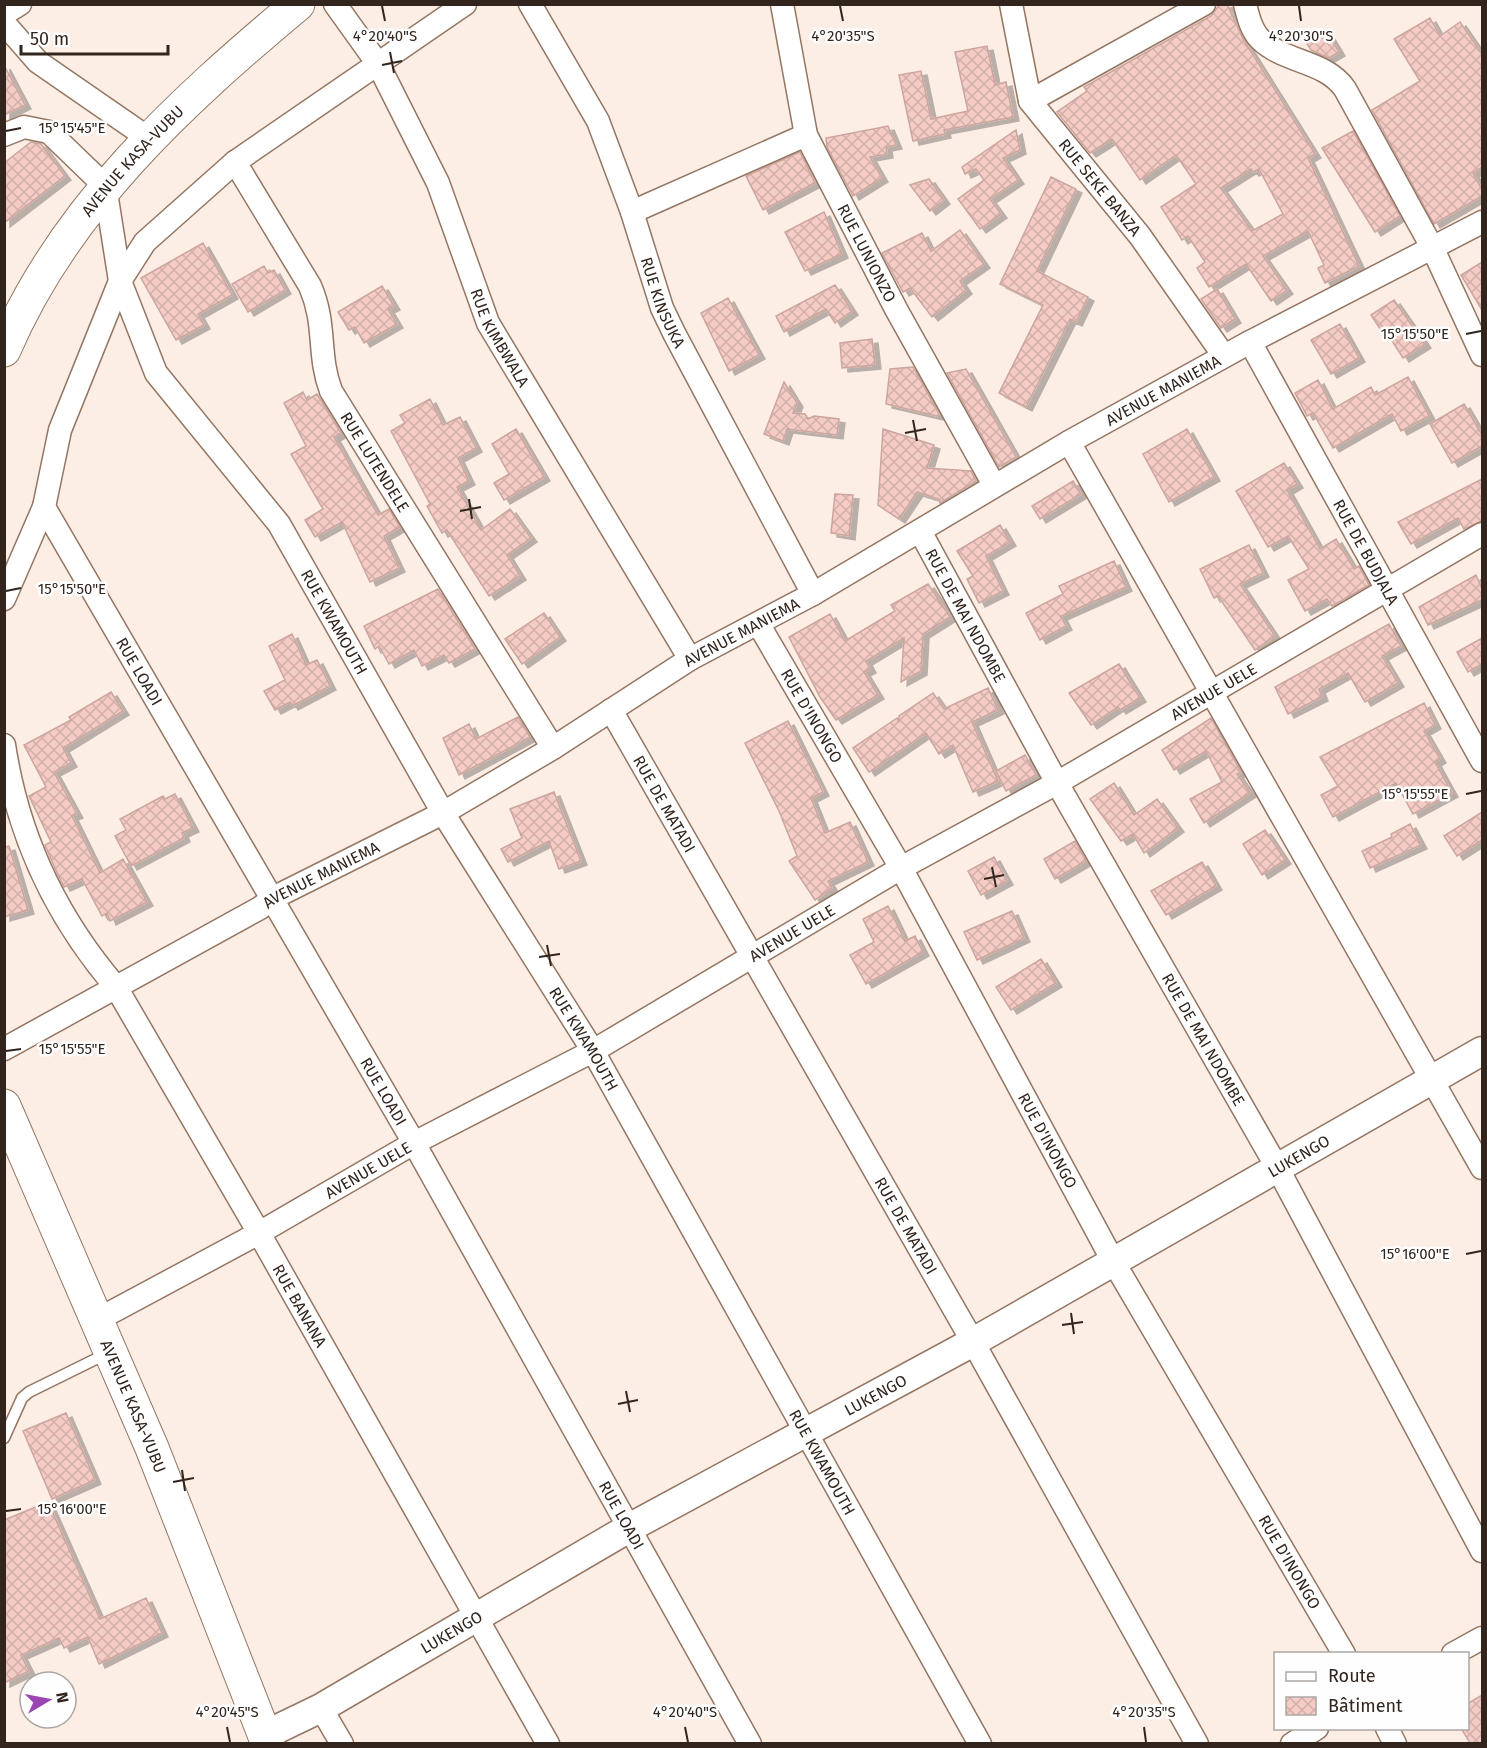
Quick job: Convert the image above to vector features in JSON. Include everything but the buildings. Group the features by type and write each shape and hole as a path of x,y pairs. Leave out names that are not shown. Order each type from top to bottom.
{"main road":[{"name":"AVENUE KASA-VUBU","path":"4,350 38,281 105,186 148,138 226,64 298,4"},
{"name":"AVENUE KASA-VUBU","path":"4,1106 95,1321 152,1448 267,1739"}],"street":[{"path":"4,14 20,4"},
{"name":"RUE KIMBWALA","path":"335,4 378,64 438,183 488,322 690,659"},
{"path":"4,598 44,507 60,430 120,281 145,242 235,162 465,4"},
{"name":"RUE KINSUKA","path":"530,4 598,121 632,212 662,308 813,594"},
{"name":"RUE LUNIONZO","path":"782,4 806,135 896,309 994,485"},
{"name":"RUE SEKE BANZA","path":"1011,4 1030,101 1140,236 1224,356"},
{"path":"1030,101 1176,11 1204,4"},
{"path":"1245,4 1251,26 1258,38 1267,45 1338,79 1433,249 1482,355"},
{"path":"4,23 38,62 148,138"},
{"path":"4,135 24,128 49,132 105,186"},
{"path":"632,212 806,135"},
{"name":"RUE LUTENDELE","path":"235,162 310,286 319,307 323,371 331,391 553,748"},
{"name":"RUE KWAMOUTH","path":"105,186 120,281 156,373 279,524 444,813 593,1051 980,1743"},
{"name":"AVENUE MANIEMA","path":"4,1049 260,909 273,898 444,813 553,748 690,659 759,625 1069,442 1250,342 1482,222"},
{"name":"RUE DE BUDJALA","path":"1250,342 1482,761"},
{"path":"1069,442 1482,1168"},
{"name":"RUE LOADI","path":"44,507 414,1143 750,1743"},
{"name":"RUE DE MAI NDOMBE","path":"920,531 1058,783 1278,1169 1482,1551"},
{"name":"AVENUE UELE","path":"95,1321 259,1233 414,1143 593,1051 901,868 1058,783 1482,534"},
{"name":"RUE D'INONGO","path":"759,625 901,868 1113,1261 1343,1652"},
{"name":"RUE DE MATADI","path":"611,710 974,1342 1197,1743"},
{"name":"RUE BANANA","path":"4,745 21,825 42,873 86,952 116,987 259,1233 548,1743"},
{"name":"LUKENGO","path":"267,1739 629,1528 974,1342 1482,1051"},
{"path":"1455,1652 1482,1638"},
{"path":"321,1707 342,1743"},
{"path":"1292,1743 1314,1730"}],"lane":[{"path":"4,1438 22,1398 29,1392 109,1352"}]}
